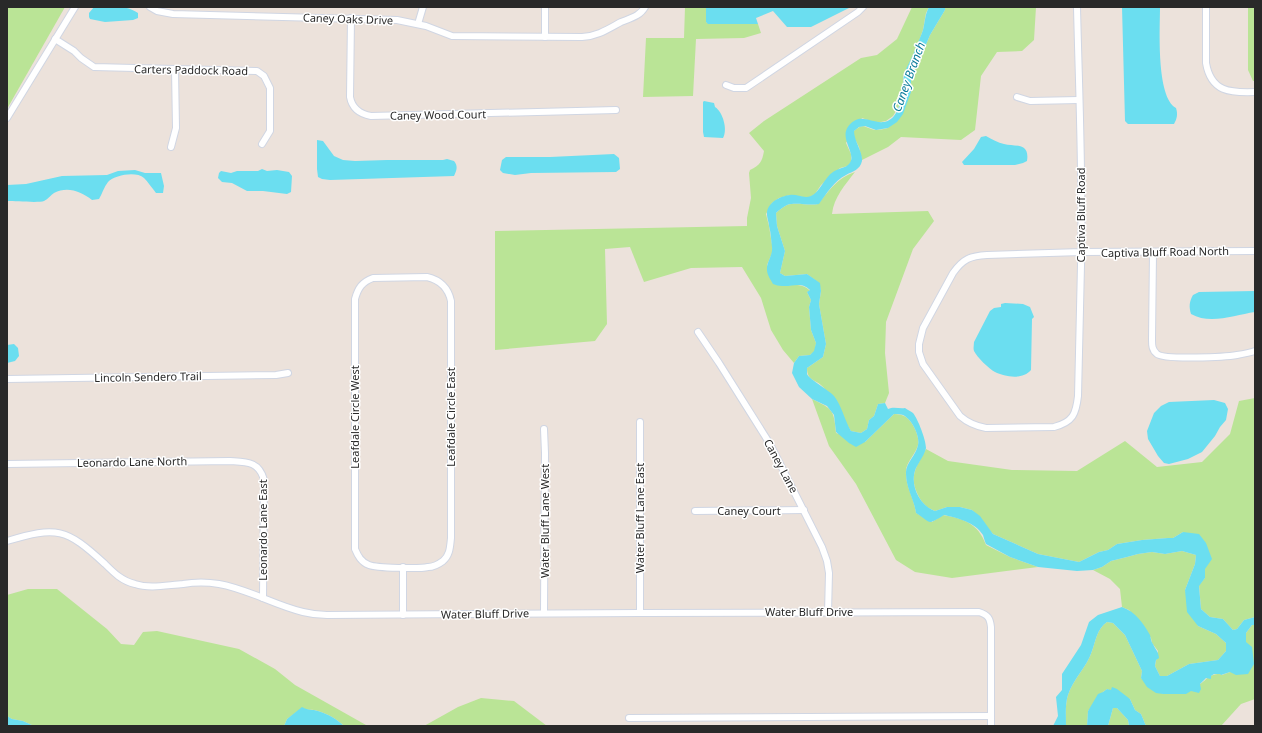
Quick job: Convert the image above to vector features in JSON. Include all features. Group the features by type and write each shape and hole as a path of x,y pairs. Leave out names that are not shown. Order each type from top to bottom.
{"street":[{"path":"7,118 75,7"},
{"name":"Caney Oaks Drive","path":"150,7 157,11 173,14 398,20 418,24 452,36 545,37 594,36 604,33 622,22 635,17 640,14 645,7"},
{"path":"418,24 423,7"},
{"path":"545,7 545,37"},
{"path":"726,85 734,88 746,88 864,7"},
{"name":"Captiva Bluff Road","path":"1069,420 1074,415 1077,408 1078,396 1082,252 1077,7"},
{"path":"1206,7 1206,63 1211,79 1224,90 1234,92 1255,92"},
{"name":"Caney Wood Court","path":"351,18 350,97 354,108 365,115 616,110"},
{"name":"Carters Paddock Road","path":"55,40 74,50 81,58 94,67 257,72 264,76 270,88 270,130 262,144"},
{"path":"171,147 176,128 175,69"},
{"path":"1017,97 1030,101 1080,100"},
{"name":"Captiva Bluff Road North","path":"1069,420 1062,425 1054,427 986,428 975,426 966,422 960,416 923,364 919,352 919,344 923,328 953,272 959,265 965,260 975,256 987,255 1082,252 1255,251"},
{"path":"1153,252 1152,348 1156,353 1165,357 1220,357 1237,356 1255,351"},
{"name":"Leafdale Circle West","path":"403,567 380,567 370,565 363,562 355,549 355,299 360,286 373,278 427,277 438,281 445,287"},
{"name":"Leafdale Circle East","path":"403,567 428,568 437,565 448,556 450,550 451,301 450,294 445,287"},
{"name":"Caney Lane","path":"698,332 770,444 822,547 829,573 828,613"},
{"name":"Lincoln Sendero Trail","path":"7,379 276,375 288,373"},
{"name":"Water Bluff Lane East","path":"640,422 640,613"},
{"name":"Water Bluff Lane West","path":"544,429 544,613"},
{"name":"Leonardo Lane North","path":"7,464 230,461 244,462 255,466"},
{"name":"Leonardo Lane East","path":"255,466 263,474 264,480 263,598"},
{"name":"Caney Court","path":"695,511 804,510"},
{"name":"Water Bluff Drive","path":"7,541 31,534 49,531 58,532 78,540 116,574 135,585 148,587 185,583 219,584 235,588 303,612 327,616 544,613 979,612 986,614 990,619 991,627 991,716"},
{"path":"403,567 403,615"},
{"path":"629,718 991,716 991,726"}],"green space":[{"path":"7,7 65,7 7,109"},
{"path":"685,7 706,7 706,22 709,24 758,24 761,33 744,38 696,39 693,96 643,97 646,38 684,38"},
{"path":"912,7 929,7 926,13 923,30 913,57 903,76 903,86 899,106 893,116 886,121 876,123 862,118 846,143 851,154 851,162 848,166 840,168 821,185 815,194 810,197 790,195 779,198 772,203 766,214 773,251 767,265 783,286 801,286 810,291 807,292 811,300 809,307 811,330 816,343 815,351 810,355 799,356 794,363 783,350 771,330 761,298 742,267 691,268 644,282 630,247 605,249 607,324 595,341 495,350 495,231 747,226 751,198 749,173 750,170 760,163 764,151 749,133 764,121 861,58 877,55 897,39"},
{"path":"945,7 1036,7 1034,40 1022,51 997,52 981,76 975,130 961,140 901,137 888,147 862,160 859,147 854,137 854,131 862,126 875,130 888,128 911,92 911,76 918,64 930,35 945,10"},
{"path":"1248,7 1255,7 1255,81 1253,81 1248,70"},
{"path":"855,172 835,202 832,214 928,211 934,221 913,249 886,322 885,353 889,393 885,403 878,404 874,416 869,420 867,429 861,433 851,431 824,388 807,373 807,368 823,357 826,344 819,304 821,291 819,283 807,274 785,276 780,273 785,251 777,226 776,213 787,205 791,204 818,204 830,189 839,181"},
{"path":"1255,398 1255,617 1244,620 1237,629 1233,630 1223,619 1210,617 1201,609 1199,585 1205,578 1205,569 1183,532 1173,538 1142,540 1117,544 1108,550 1099,552 1079,562 1038,554 993,534 972,510 960,507 947,507 935,511 932,510 926,506 921,499 914,483 916,467 926,449 948,461 1012,470 1077,471 1125,441 1157,467 1202,462 1230,434 1239,401"},
{"path":"812,399 824,405 831,411 836,433 865,442 894,414 906,417 911,422 918,438 917,448 906,468 908,487 916,513 932,522 943,515 964,520 979,532 986,545 1010,557 1038,567 952,578 915,572 896,560 856,484 829,446"},
{"path":"1182,551 1196,555 1195,564 1185,590 1198,626 1216,634 1226,643 1226,651 1218,660 1189,664 1167,676 1160,676 1155,666 1158,651 1152,643 1151,638 1129,610 1122,607 1120,589 1110,579 1093,570 1102,567 1111,561 1138,554 1152,552 1165,554"},
{"path":"28,589 57,589 107,629 121,644 134,645 143,632 157,631 239,649 275,669 295,685 370,726 344,726 335,719 316,710 302,708 287,719 284,726 34,726 23,721 12,719 7,716 7,595"},
{"path":"1107,622 1113,623 1125,635 1142,671 1141,678 1163,694 1198,685 1212,675 1222,675 1230,672 1246,642 1246,633 1252,625 1255,625 1255,699 1241,704 1221,726 1146,726 1141,714 1135,710 1130,699 1107,689 1088,711 1087,726 1066,726 1066,702 1070,689 1090,657 1099,631"},
{"path":"481,698 514,701 547,726 424,726 458,707"},
{"path":"1113,708 1117,708 1128,720 1129,726 1108,726"}],"water":[{"path":"94,7 128,8 138,13 138,18 133,20 105,22 90,19 89,13"},
{"path":"706,7 849,8 811,27 787,27 773,11 756,18 758,24 708,24 706,22"},
{"name":"Caney Branch","path":"929,7 945,7 945,10 930,35 918,64 911,76 911,92 903,114 897,122 888,128 876,130 865,126 859,127 854,131 855,139 862,158 861,164 856,170 838,181 819,204 791,204 787,205 776,213 777,226 785,251 780,273 785,276 807,274 820,283 821,291 819,304 826,344 823,357 807,368 807,374 834,396 839,403 851,431 861,433 867,429 869,420 874,416 878,404 885,403 888,409 905,408 912,412 919,425 926,444 924,453 914,474 917,493 924,504 935,511 947,507 960,507 972,510 980,516 993,534 1038,554 1079,562 1099,552 1108,550 1117,544 1142,540 1173,538 1183,532 1199,534 1206,543 1212,559 1205,569 1205,578 1199,586 1201,609 1210,617 1223,619 1233,630 1237,629 1244,620 1255,617 1255,625 1252,625 1246,633 1246,642 1252,647 1254,664 1248,674 1236,675 1230,672 1221,675 1214,674 1211,676 1211,679 1206,678 1200,684 1201,689 1199,693 1191,691 1186,694 1156,693 1147,687 1141,678 1142,671 1125,635 1113,623 1107,622 1099,631 1090,657 1070,689 1066,702 1066,726 1053,726 1058,716 1056,697 1062,690 1062,674 1081,645 1089,622 1098,615 1122,607 1135,615 1142,622 1150,635 1157,652 1159,658 1156,660 1155,666 1160,676 1167,676 1189,664 1218,660 1226,651 1226,643 1216,634 1198,626 1187,612 1185,590 1195,564 1196,555 1182,551 1165,554 1152,552 1138,554 1111,561 1102,567 1093,570 1077,571 1038,567 1010,557 986,544 980,531 965,521 944,515 934,521 929,522 916,513 906,479 907,466 918,445 918,438 909,419 899,414 894,414 865,442 856,447 836,432 834,415 827,406 812,399 799,387 792,373 794,363 799,356 810,355 814,351 816,343 811,330 809,307 811,300 807,292 810,290 807,287 800,285 775,285 769,277 767,267 772,253 772,247 767,211 774,201 782,197 793,195 806,197 811,196 817,192 830,174 849,164 851,155 846,138 846,132 848,126 854,121 863,119 884,122 894,116 898,110 900,102 904,75 924,27"},
{"path":"1122,7 1160,7 1160,61 1165,91 1177,110 1177,116 1174,124 1128,124 1125,121"},
{"path":"704,101 714,103 715,107 718,109 725,126 723,138 704,137"},
{"path":"986,136 997,142 1021,146 1026,151 1027,161 1015,165 964,165 962,162 974,149 981,137"},
{"path":"317,140 323,141 334,156 343,160 447,159 454,161 457,166 454,176 322,179 318,177"},
{"path":"614,154 619,158 620,169 616,172 531,173 515,175 503,173 500,170 502,160 506,157 550,157"},
{"path":"262,169 267,171 277,170 289,172 292,176 291,192 287,194 247,191 232,183 222,182 218,178 221,171 231,173 237,171 258,171"},
{"path":"135,170 145,173 161,173 164,186 163,193 156,193 144,178 131,174 115,177 108,182 99,199 92,200 74,190 64,190 54,193 41,202 7,201 7,185 26,184 62,176 107,175 118,171"},
{"path":"1255,291 1255,312 1214,319 1206,319 1191,314 1191,300 1193,295 1199,292"},
{"path":"1001,304 1023,304 1030,307 1034,317 1032,319 1031,370 1028,373 1014,377 995,372 983,363 974,350 974,342 990,311 994,308 1001,307"},
{"path":"14,344 18,348 19,356 15,361 7,363 7,345"},
{"path":"1214,400 1225,403 1228,409 1226,420 1215,436 1202,452 1188,459 1169,464 1164,463 1148,439 1147,431 1154,413 1161,406 1169,402"},
{"path":"1112,687 1130,699 1135,710 1141,714 1146,726 1129,726 1128,720 1117,708 1113,708 1108,726 1087,726 1088,711 1098,694 1107,689 1111,690"},
{"path":"302,707 316,710 325,714 344,726 284,726 287,719"},
{"path":"7,716 12,719 23,721 34,726 7,726"}]}
